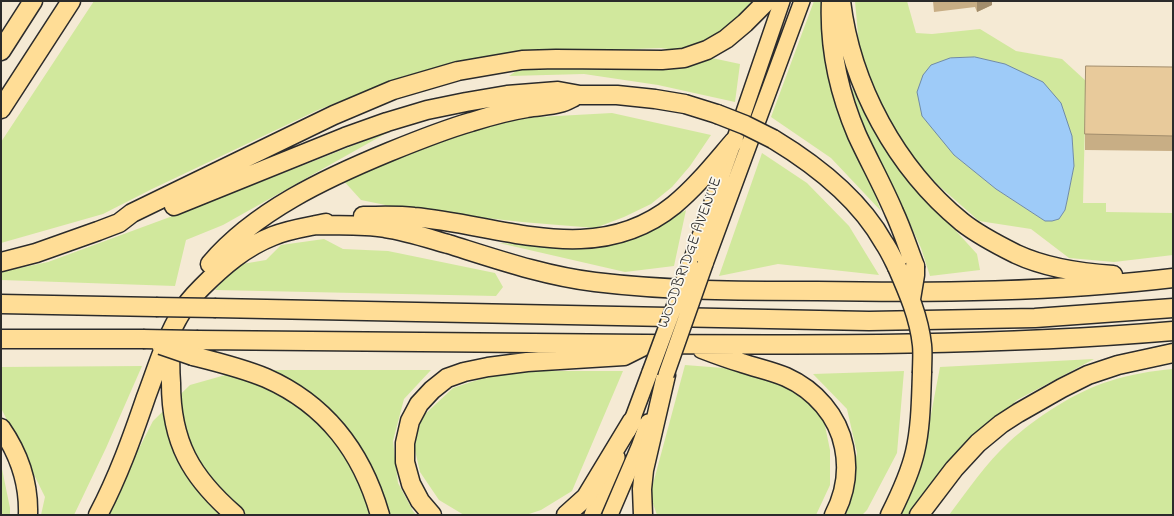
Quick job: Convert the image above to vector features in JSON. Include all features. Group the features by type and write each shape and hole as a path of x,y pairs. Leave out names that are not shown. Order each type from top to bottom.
{"highway":[{"path":"1,51 33,1"},
{"path":"1,109 71,1"},
{"path":"119,223 132,213 334,115 393,90 458,71 522,60 662,60 684,58 707,50 726,39 746,23 767,1"},
{"path":"831,1 832,39 841,87 848,111 895,212 915,266 911,299"},
{"path":"841,1 846,36 853,59 872,106 886,132 920,181 963,223 1017,255 1047,265 1094,274 1169,279"},
{"path":"1,262 36,253 119,223 134,222 345,137 427,110 507,95 558,91 580,95 617,95 685,104 746,125 804,158 825,174 847,195 867,219 884,241 897,267 911,299 917,318 922,344 922,373 920,415 915,453 905,483 890,515"},
{"path":"191,298 197,279 215,258 238,236 261,218 314,187 374,158 442,131 500,114 560,103 580,95"},
{"path":"98,515 112,488 128,450 158,363 181,312 191,298 221,267 252,246 273,236 294,229 316,226 355,216 386,215 415,217 550,238 575,240 596,239 636,227 656,218 690,191 734,140"},
{"path":"316,226 385,228 554,274 593,282 671,289 857,292 1024,290 1169,279"},
{"path":"1,304 869,322 1035,318 1173,308"},
{"path":"174,327 170,350 170,381 175,429 182,449 205,486 218,501 235,515"},
{"path":"1,339 143,339 195,348 648,344 903,345 1110,337 1173,331"},
{"path":"432,515 420,501 411,484 406,462 405,443 410,421 419,404 432,390 447,378 464,372 508,364 624,356 648,344"},
{"path":"688,345 787,378 804,388 821,402 833,417 842,436 846,458 846,481 840,503 834,515"},
{"path":"195,348 220,362 266,378 288,390 326,418 342,436 356,456 367,478 380,515"},
{"path":"920,515 954,469 978,444 1001,424 1018,413 1088,375 1118,365 1173,353"},
{"path":"643,515 642,489 644,470 658,373"},
{"path":"930,515 981,448 1018,413"},
{"path":"877,515 898,478 920,415"},
{"path":"566,515 586,497 632,421"},
{"path":"1,428 10,441 21,466 26,487 28,515"}],"main road":[{"name":"WOODBRIDGE AVENUE","path":"610,515 639,447 658,373 690,264 782,1"},
{"name":"WOODBRIDGE AVENUE","path":"592,515 632,421 658,373 705,264 802,1"}],"green space":[{"path":"94,1 755,1 725,29 714,37 702,44 689,48 502,54 404,76 318,110 103,214 1,243 1,142"},
{"path":"814,1 822,1 822,30 833,85 881,211 831,158 771,117"},
{"path":"855,1 907,1 916,33 932,34 980,29 1016,51 1062,59 1086,81 1083,203 1106,203 1106,212 1173,213 1173,255 1114,262 1069,258 1031,229 979,221 938,185 912,157 877,98 859,46","holes":["975,57 1005,64 1072,136 1074,166 1065,210 1059,219 1045,221 996,189 954,155 950,58"]},
{"path":"712,58 740,64 735,102 658,85 584,74 509,76 526,64 660,66"},
{"path":"852,88 896,165 977,254 980,270 930,276 921,248 897,195 852,106"},
{"path":"612,113 711,135 690,166 672,187 651,204 624,217 595,228 522,222 405,209 361,200 342,179 502,119"},
{"path":"390,131 223,225 186,240 175,286 1,280 1,272 48,262 197,207"},
{"path":"762,153 807,183 849,226 879,275 778,264 719,276"},
{"path":"686,210 674,266 625,272 499,243 530,244 641,234"},
{"path":"324,239 343,249 388,251 495,273 503,287 496,296 215,290 236,265 266,260 281,245"},
{"path":"1094,359 1017,400 946,471 910,515 901,515 928,430 940,367"},
{"path":"685,365 749,370 796,389 822,411 830,450 830,485 816,515 657,515 650,495"},
{"path":"142,366 106,448 74,515 41,515 45,497 1,408 1,367"},
{"path":"1173,369 1173,515 949,515 1001,450 1019,433 1056,406 1084,391 1110,381 1126,376"},
{"path":"243,370 431,370 404,399 393,441 398,483 416,515 105,515 153,421 190,385"},
{"path":"505,371 623,371 572,491 541,510 526,515 464,515 439,500 420,472 414,446 422,417 453,388"},
{"path":"904,371 897,453 867,510 862,515 844,515 857,453 847,409 813,374"},
{"path":"1,464 10,508 10,515 1,515"}],"water":[{"path":"975,57 1005,64 1043,82 1061,103 1072,136 1074,166 1065,210 1059,219 1045,221 996,189 954,155 922,116 917,92 923,75 931,65 950,58"}],"building":[{"path":"1086,66 1173,67 1173,136 1085,134"}]}
